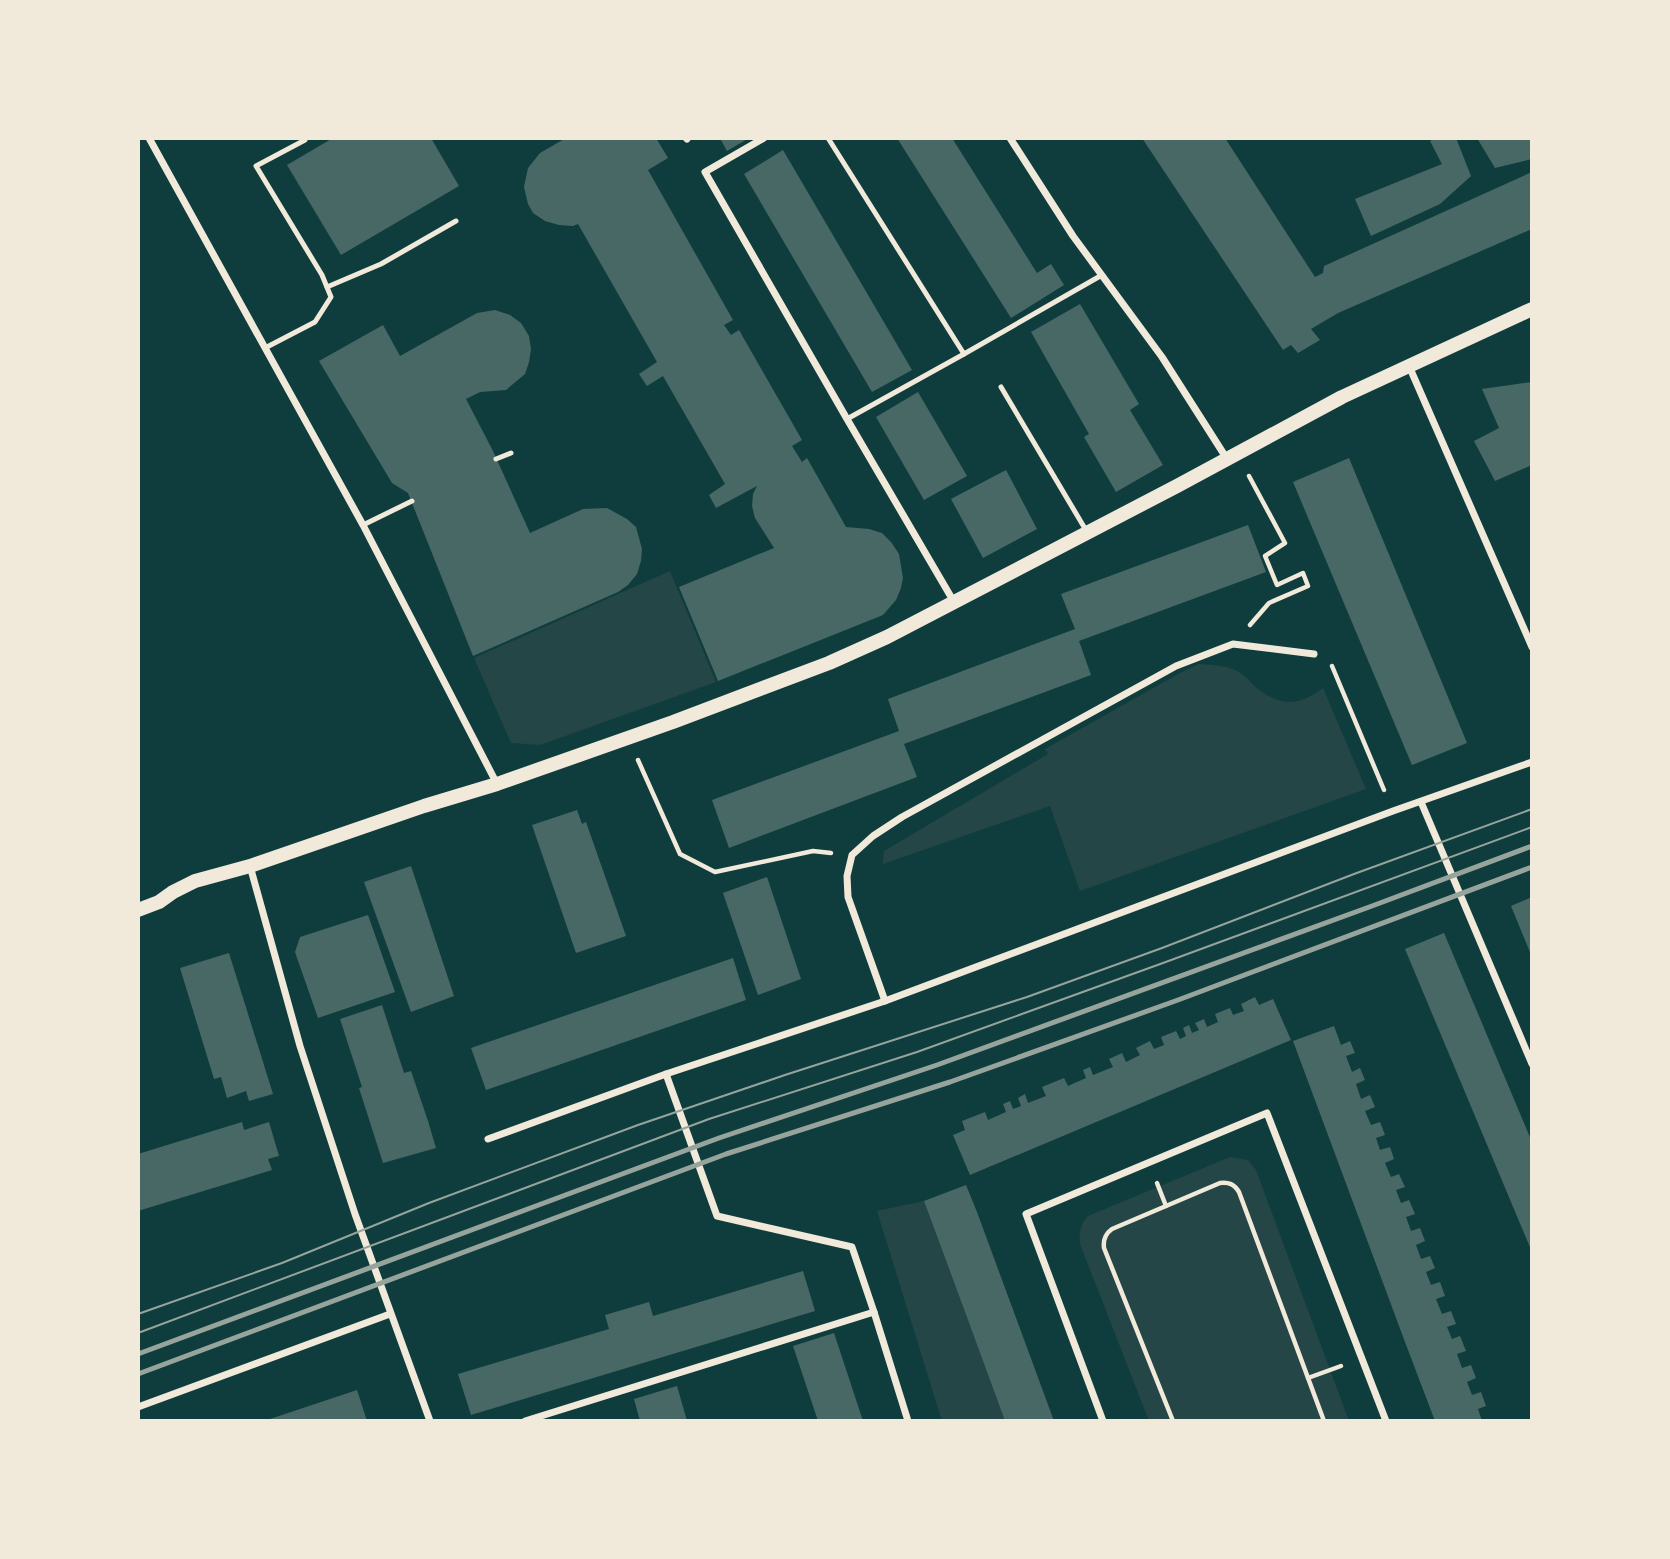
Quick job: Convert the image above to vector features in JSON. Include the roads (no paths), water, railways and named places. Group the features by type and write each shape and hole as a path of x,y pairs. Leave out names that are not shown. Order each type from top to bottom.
{"main road":[{"path":"138,910 159,902 195,881 250,866 412,810 497,784 829,663 887,637 1342,397 1532,309"}],"street":[{"path":"149,138 363,525 497,784"},
{"path":"764,138 705,172 954,602"},
{"path":"1010,138 1073,236 1162,357 1227,458"},
{"path":"1409,366 1532,647"},
{"path":"885,1001 848,897 847,876 852,855 873,836 934,799 1176,666 1233,644 1314,654"},
{"path":"488,1139 666,1074 885,1001 1393,811 1532,762"},
{"path":"1421,802 1532,1064"},
{"path":"250,866 300,1046 390,1314 430,1421"},
{"path":"666,1074 717,1216 852,1247 908,1421"},
{"path":"1103,1421 1026,1214 1267,1113 1386,1421"},
{"path":"525,1421 874,1312"},
{"path":"138,1408 390,1314"}],"lane":[{"path":"828,138 964,354"},
{"path":"265,348 315,322 331,297 322,275 256,166 304,140"},
{"path":"327,287 381,264 456,221"},
{"path":"846,419 1102,275"},
{"path":"1001,387 1087,533"},
{"path":"496,459 512,453"},
{"path":"363,525 412,501"}],"tram line":[{"path":"138,1314 282,1263 429,1203 638,1125 1027,997 1532,809"},
{"path":"138,1333 709,1119 917,1052 1532,827"}],"railway":[{"path":"138,1354 719,1138 937,1065 1532,846"},
{"path":"138,1374 726,1154 950,1082 1532,867"}]}
